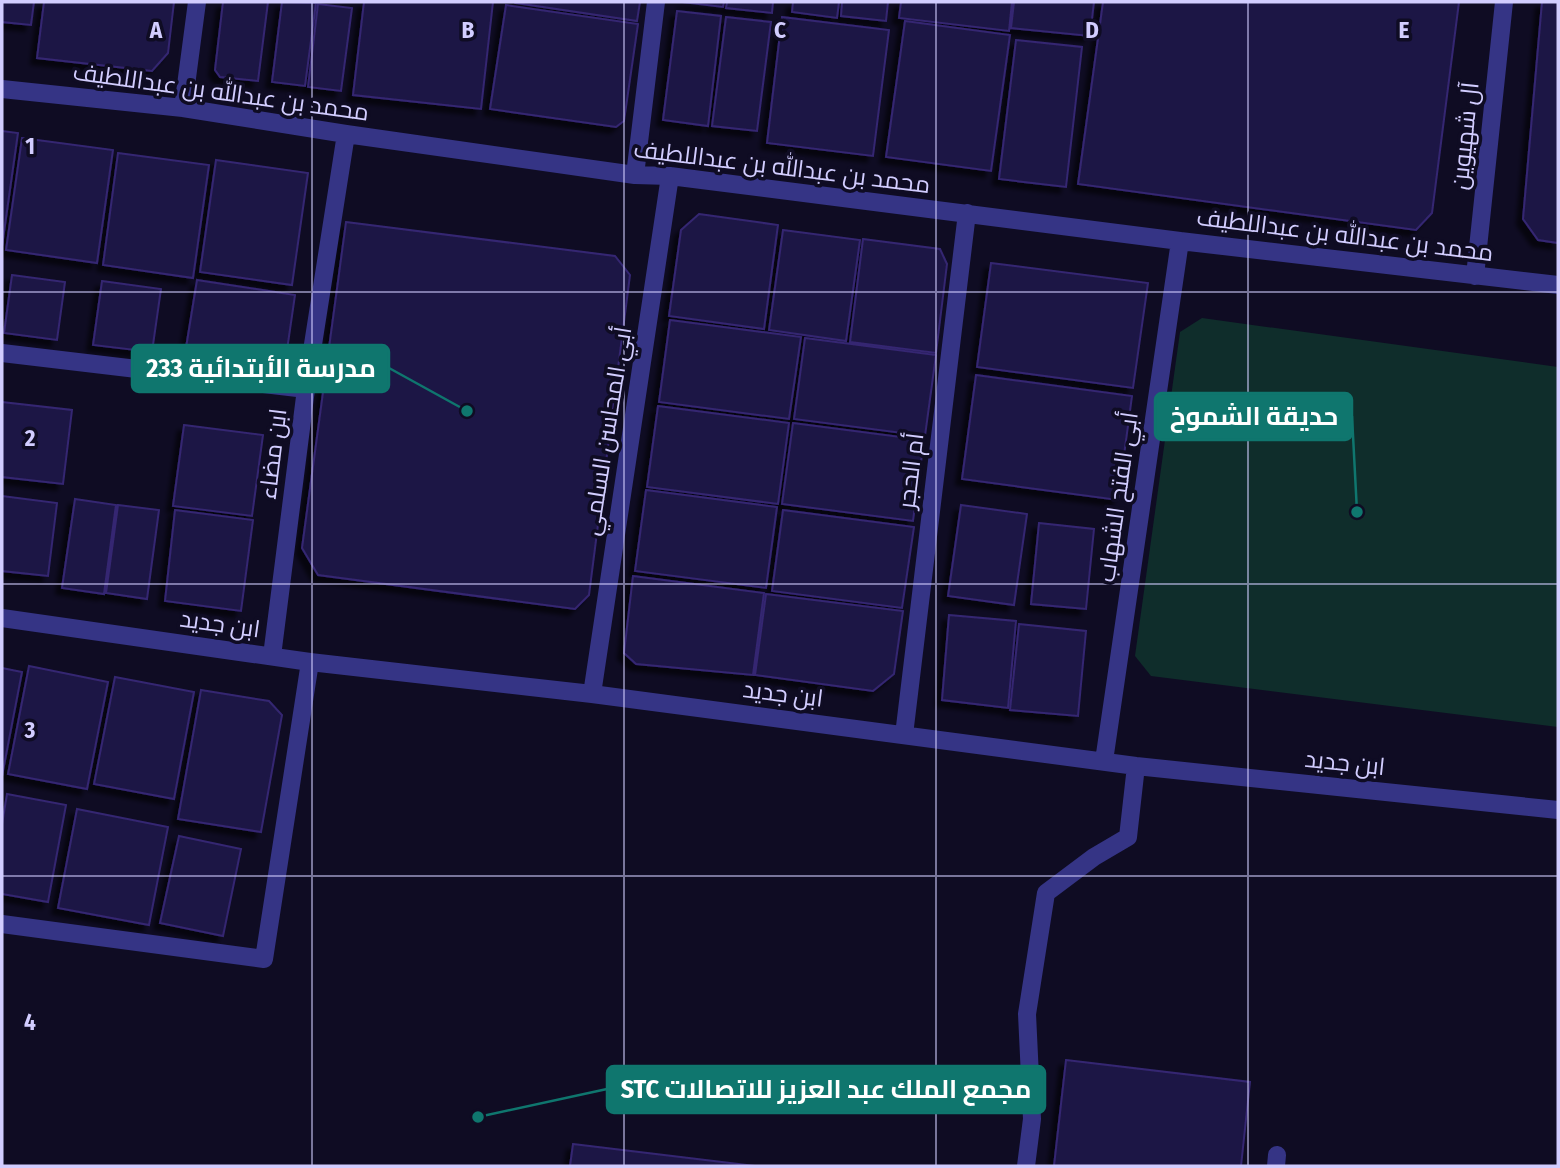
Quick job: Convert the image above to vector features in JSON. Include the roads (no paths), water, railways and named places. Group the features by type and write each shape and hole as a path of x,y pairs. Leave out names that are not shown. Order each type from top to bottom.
{"street":[{"path":"183,108 197,2"},
{"path":"635,175 656,2"},
{"name":"آل شهيوين","path":"1475,276 1504,2"},
{"name":"محمد بن عبدالله بن عبداللطيف","path":"2,89 183,108 635,175 670,176 1180,241 1558,285"},
{"name":"ابن مضاء","path":"272,656 306,389 346,134"},
{"name":"أبي المحاسن السلمي","path":"592,694 670,176"},
{"name":"أم الحجر","path":"904,735 967,214"},
{"name":"أبي الفتح الشهاب","path":"1104,761 1180,241"},
{"path":"2,353 306,389"},
{"name":"ابن جديد","path":"2,618 310,662 592,694 1136,766 1558,810"},
{"path":"2,924 264,958 310,662"},
{"path":"1026,1166 1032,1119 1027,1014 1046,893 1128,837 1136,766"}],"place":[{"name":"مدرسة الأبتدائية 233","path":"467,411"},
{"name":"حديقة الشموخ","path":"1357,512"},
{"name":"STC مجمع الملك عبد العزيز للاتصالات","path":"478,1117"}]}
